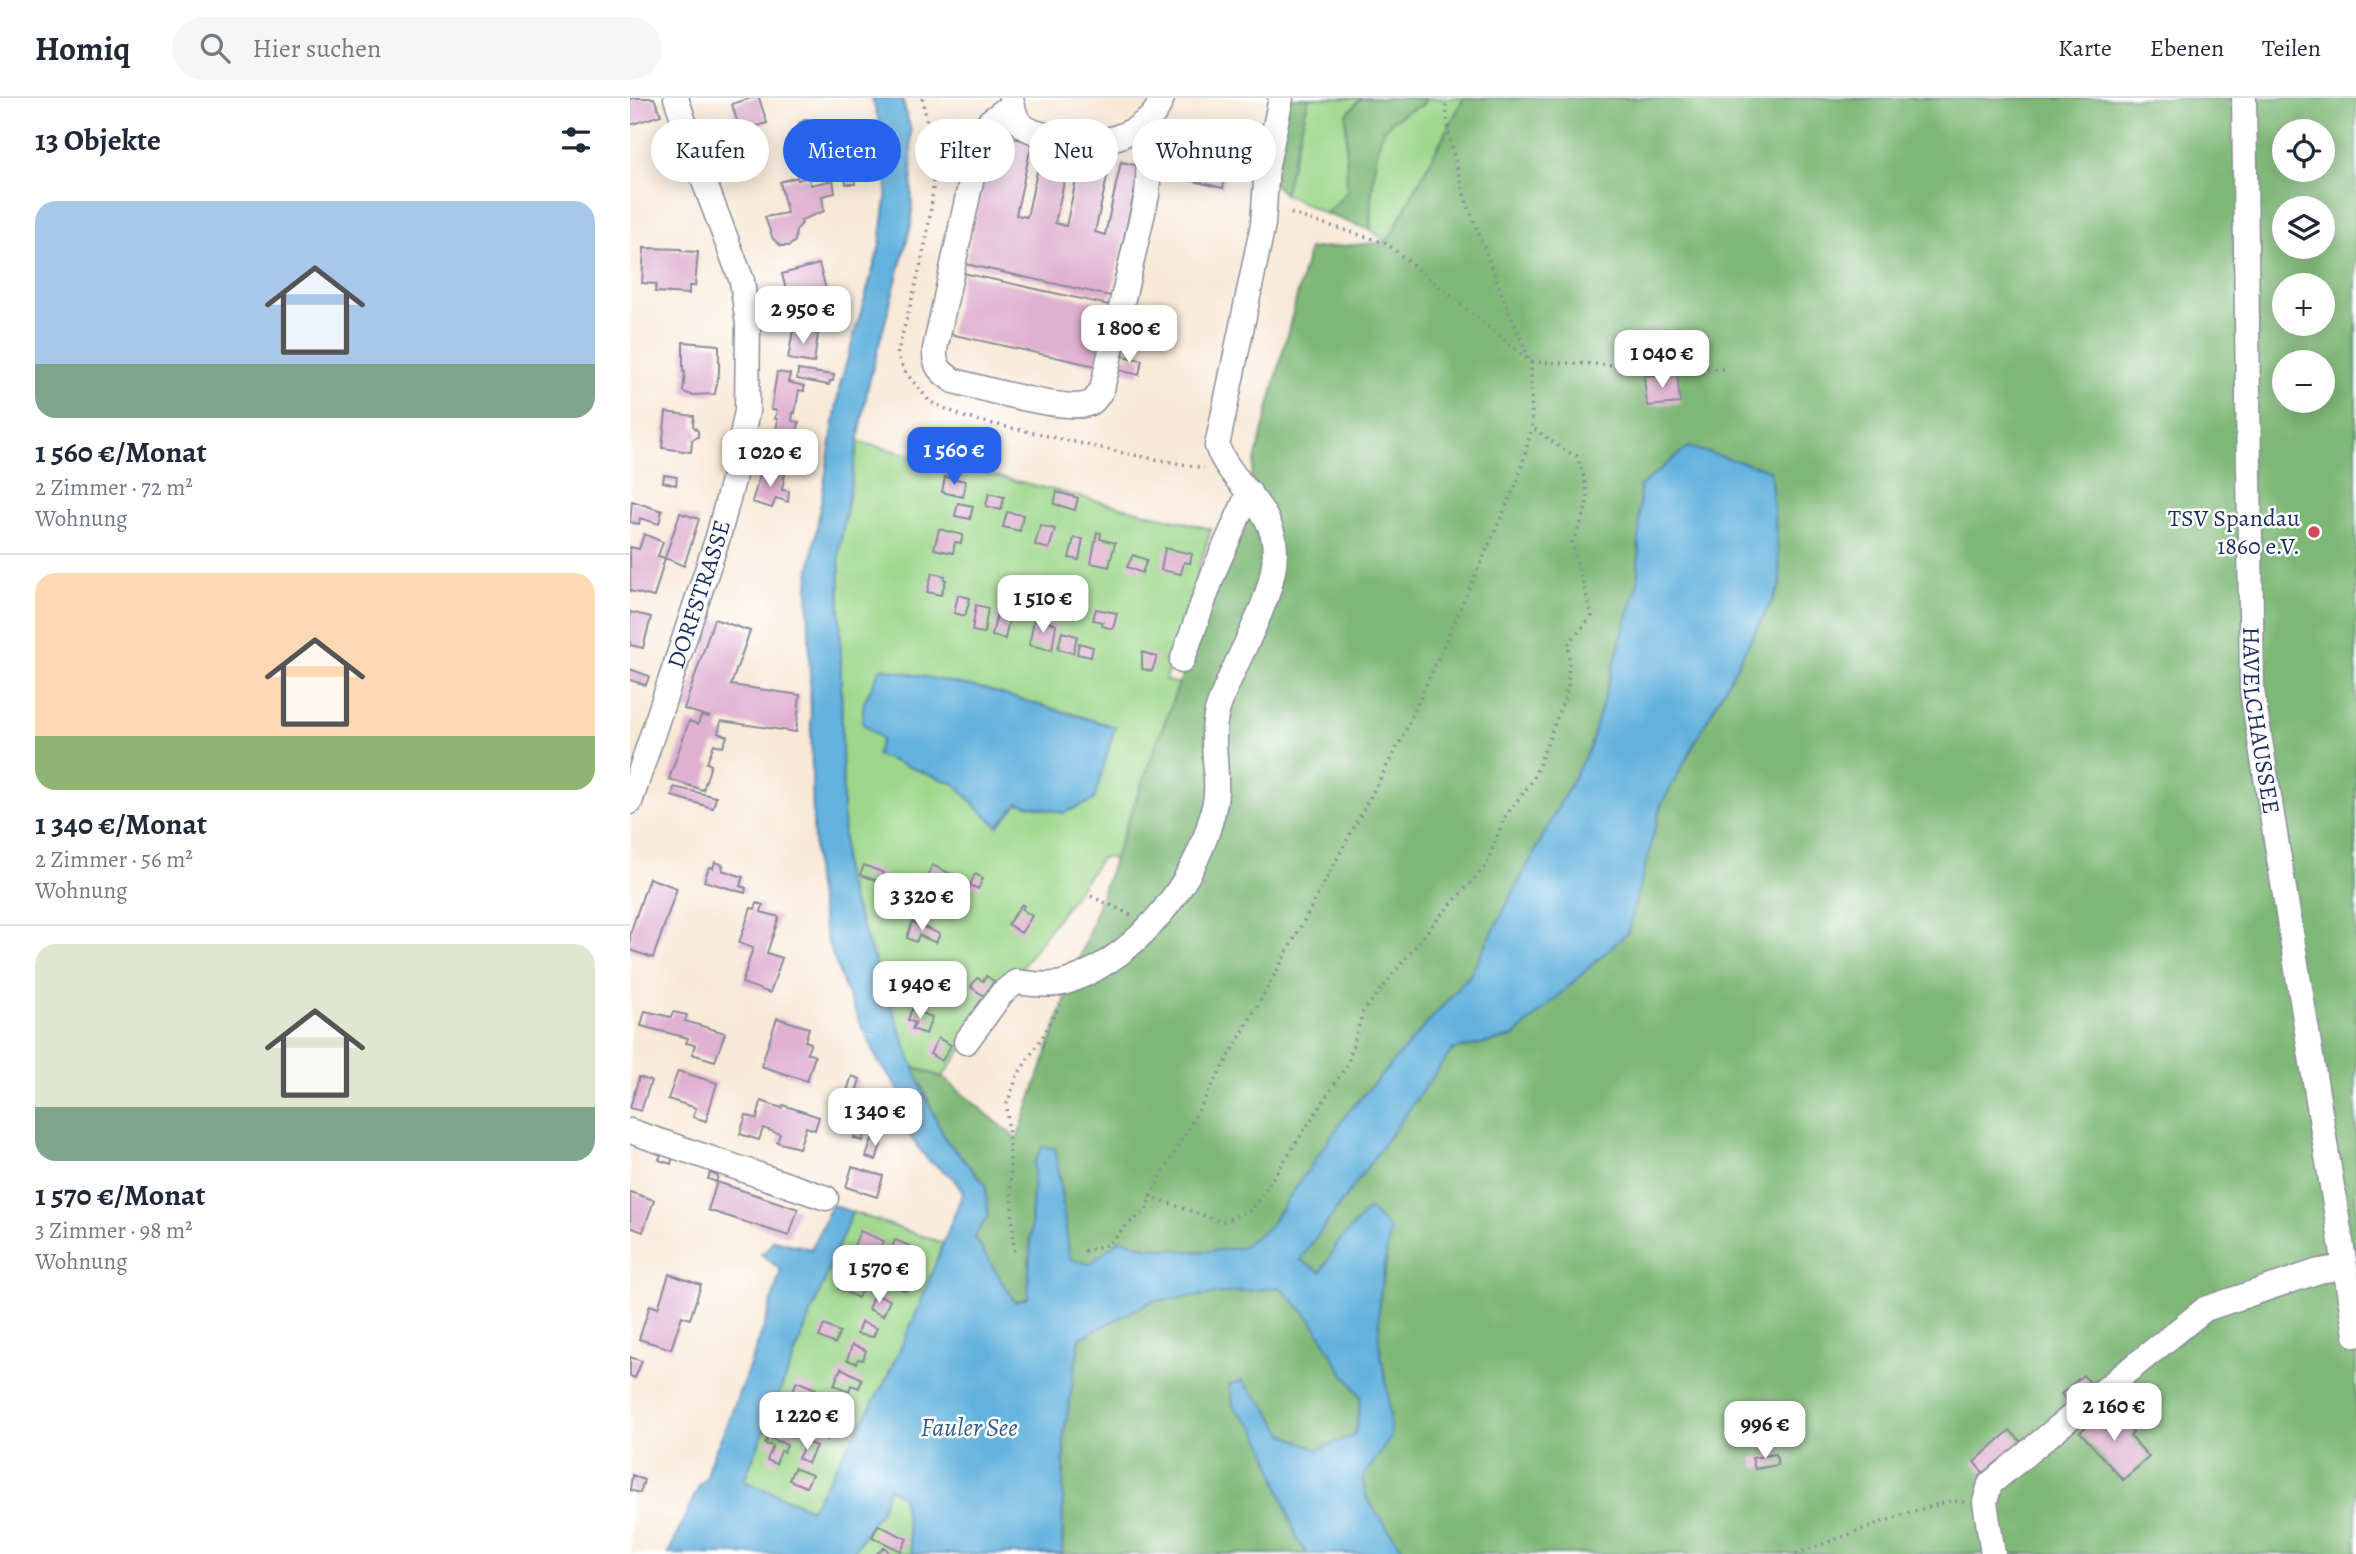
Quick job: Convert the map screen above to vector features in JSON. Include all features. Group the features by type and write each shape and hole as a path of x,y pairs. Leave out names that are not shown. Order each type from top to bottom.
{"street":[{"name":"DORFSTRASSE","path":"630,802 718,537 747,411 748,325 742,281 676,98"},
{"path":"1150,119 1162,98"},
{"path":"966,1042 1002,993 1016,982 1041,985 1067,982 1109,960 1152,925 1183,883 1207,830 1215,801 1217,713 1261,612 1273,568 1274,542 1268,524 1249,492 1222,461 1217,446 1263,224 1267,165 1281,98"},
{"name":"HAVELCHAUSSEE","path":"2244,98 2252,691 2356,1335"},
{"path":"1012,101 1015,115 1022,126 1037,133 1077,142 1104,140 1132,130"},
{"path":"1012,101 990,121 980,139 935,349 934,361 940,372 954,381 1059,405 1077,406 1092,402 1102,389 1148,182"},
{"path":"1182,661 1215,569 1249,492"},
{"path":"630,1131 826,1198"},
{"path":"1993,1554 1985,1502 1990,1484 2205,1308 2319,1271 2345,1267"}],"path":[{"path":"922,98 931,145 933,183 927,238 897,355 912,381 930,402 967,418 1128,454 1231,472"},
{"path":"1084,1251 1109,1244 1127,1225 1146,1211 1150,1196 1272,980 1404,734 1518,480 1532,427 1531,362 1506,305 1464,192 1450,139 1445,98"},
{"path":"1264,205 1386,243 1531,362 1726,369"},
{"path":"1150,1196 1221,1222 1252,1210 1347,1065 1363,1012 1439,917 1486,866 1504,818 1533,780 1568,689 1569,643 1592,616 1572,543 1586,513 1584,474 1577,456 1560,450 1550,439 1532,427"},
{"path":"1091,896 1152,925"},
{"path":"1014,1251 1007,1104 1017,1076 1043,1036 1074,979"},
{"path":"1796,1554 1907,1513 1950,1501 1985,1502"}],"green space":[{"path":"1289,98 1309,98 1284,194 1272,182 1276,182 1276,162"},
{"path":"1309,98 1361,98 1346,115 1347,192 1326,214 1284,194"},
{"path":"1361,98 1426,98 1422,105 1393,120 1381,135 1374,177 1371,230 1326,214 1347,192 1346,115"},
{"path":"1426,98 1464,98 1387,242 1371,230 1372,193 1381,135 1393,120 1422,105"},
{"path":"1464,98 2356,98 2356,1554 1406,1554 1367,1499 1362,1479 1391,1437 1388,1395 1379,1344 1379,1302 1387,1259 1339,1241 1321,1272 1300,1260 1452,1050 1513,1037 1628,932 1661,805 1781,584 1640,486 1638,582 1590,747 1470,975 1346,1115 1268,1228 1240,1248 1200,1252 1145,1247 1121,1239 1090,1264 1069,1259 1059,1171 1042,1147 1034,1164 1028,1298 1015,1302 974,1237 988,1216 985,1184 945,1139 913,1067 942,1077 1017,1139 1114,859 1241,516 1309,249 1387,242"},
{"path":"858,442 1211,529 1165,680 1179,684 1114,859 1102,857 942,1077 913,1067 844,871 839,552","holes":["881,668 1070,713 1115,727 1064,813 1018,803 998,826 955,784 877,755 882,739"]},
{"path":"852,1212 943,1243 917,1312 885,1382 812,1509 744,1481"},
{"path":"1280,1287 1312,1320 1361,1397 1355,1435 1318,1450 1284,1434 1266,1407 1234,1407 1255,1427 1266,1450 1297,1539 1307,1554 1062,1554 1064,1434 1080,1338 1152,1301"},
{"path":"889,1488 902,1496 912,1554 852,1554 881,1509"}],"water":[{"name":"Fauler See","path":"872,98 902,98 911,131 912,221 868,386 839,552 844,871 851,897 923,1092 945,1139 985,1184 988,1216 974,1237 1015,1302 1028,1298 1034,1164 1042,1147 1055,1148 1070,1259 1090,1264 1121,1239 1145,1247 1200,1252 1240,1248 1268,1228 1346,1115 1470,975 1590,747 1638,582 1640,486 1688,447 1770,470 1781,584 1661,805 1628,932 1513,1037 1452,1050 1300,1260 1321,1272 1339,1241 1369,1209 1390,1229 1379,1302 1379,1344 1388,1395 1391,1437 1362,1479 1367,1499 1406,1554 1307,1554 1297,1539 1266,1450 1255,1427 1234,1407 1229,1385 1242,1381 1266,1407 1284,1434 1317,1450 1355,1435 1361,1397 1312,1320 1280,1287 1152,1301 1080,1338 1064,1434 1062,1554 912,1554 902,1496 889,1488 881,1509 852,1554 668,1554 699,1486 707,1477 708,1467 764,1327 781,1270 761,1254 773,1240 811,1249 832,1205 852,1212 744,1481 811,1509 885,1382 917,1312 963,1192 952,1177 928,1160 908,1134 912,1124 897,1087 878,1061 847,994 826,937 816,881 808,583 840,385 880,245 886,182 901,182 901,119 878,119"},
{"path":"881,668 985,689 1115,727 1094,800 1064,813 1018,803 998,826 955,784 876,755 882,739 862,723 864,702"}],"building":[{"path":"630,98 654,98 661,115 630,125"},
{"path":"759,98 766,119 736,119 732,104"},
{"path":"1015,138 1029,141 1029,156 1016,215 1027,217 1035,182 1064,182 1055,223 1066,226 1076,182 1106,182 1095,232 1105,235 1121,162 1132,164 1132,182 1136,182 1111,296 965,264 983,182 1015,182"},
{"path":"780,182 810,182 811,185 833,182 835,193 822,196 824,211 801,220 795,241 789,246 781,246 773,239 765,217 787,213"},
{"path":"1197,182 1224,182 1223,188"},
{"path":"644,248 698,252 695,286 689,286 689,294 655,292 656,284 642,283"},
{"path":"819,264 830,303 792,313 782,274"},
{"path":"963,273 1109,305 1096,366 950,334"},
{"path":"793,330 818,333 814,363 788,359"},
{"path":"683,342 719,345 719,373 715,394 692,395 683,392"},
{"path":"1118,355 1142,360 1139,375 1115,369"},
{"path":"798,370 834,375 833,381 830,381 829,385 797,379"},
{"path":"777,372 790,374 788,382 804,386 804,391 799,390 795,413 793,412 792,421 799,422 794,452 787,452 785,465 771,463 778,419 775,419 777,410 771,410"},
{"path":"1677,373 1680,403 1647,406 1644,376"},
{"path":"666,412 694,416 693,426 698,431 698,437 692,440 691,452 662,448"},
{"path":"761,470 774,470 785,474 782,490 789,491 788,502 776,498 772,508 752,502"},
{"path":"664,475 677,477 676,485 663,482"},
{"path":"945,477 966,481 963,497 942,492"},
{"path":"1057,492 1078,498 1075,510 1054,504"},
{"path":"989,493 1004,497 1001,510 986,506"},
{"path":"632,501 662,511 659,524 640,518 639,524 630,522"},
{"path":"958,503 973,506 970,519 955,516"},
{"path":"1007,512 1023,515 1020,531 1003,527"},
{"path":"680,513 699,519 684,566 665,558"},
{"path":"1040,525 1055,529 1049,549 1035,545"},
{"path":"939,529 963,535 961,543 955,542 953,553 934,549"},
{"path":"1097,532 1101,533 1100,539 1115,543 1109,567 1091,563"},
{"path":"644,534 663,542 658,556 665,558 654,597 630,591 630,547 639,549"},
{"path":"1074,538 1083,539 1079,560 1069,558"},
{"path":"1165,548 1192,554 1190,563 1184,562 1181,574 1161,570"},
{"path":"1133,555 1147,560 1142,573 1127,567"},
{"path":"932,573 945,576 941,595 927,592"},
{"path":"958,595 970,598 965,616 954,613"},
{"path":"976,605 988,608 984,633 972,631"},
{"path":"1096,609 1117,613 1113,629 1102,626 1103,622 1093,620"},
{"path":"630,612 651,617 643,648 630,645"},
{"path":"997,613 1010,615 1005,639 992,636"},
{"path":"714,619 750,631 731,685 800,695 796,732 721,721 718,733 727,736 723,747 714,744 707,763 711,765 703,790 669,779 689,721 698,724 701,716 710,717 684,709"},
{"path":"1041,619 1056,625 1052,650 1029,645 1034,620"},
{"path":"1062,632 1077,636 1073,653 1058,649"},
{"path":"1079,643 1093,647 1091,657 1077,654"},
{"path":"1142,652 1157,657 1152,671 1142,669"},
{"path":"630,669 649,676 646,685 630,680"},
{"path":"674,787 716,797 713,808 672,796"},
{"path":"715,862 723,865 722,870 743,877 740,886 746,888 745,893 704,881 709,867 713,868"},
{"path":"864,865 884,873 881,882 860,875"},
{"path":"932,865 953,875 947,889 926,880"},
{"path":"975,874 983,878 978,889 970,885"},
{"path":"649,878 677,888 653,958 630,950 630,934"},
{"path":"898,890 918,899 911,916 890,907"},
{"path":"757,903 763,905 761,912 779,917 767,953 782,958 770,993 742,983 753,948 739,943 751,908 755,909"},
{"path":"1022,904 1022,909 1032,916 1021,933 1008,924"},
{"path":"912,922 940,934 936,943 919,935 916,942 907,938"},
{"path":"910,973 946,989 938,1004 916,997 918,993 904,988"},
{"path":"986,976 994,981 984,996 971,987 977,978 983,981"},
{"path":"912,1009 932,1017 926,1034 912,1029 915,1023 908,1020"},
{"path":"645,1011 671,1017 673,1012 687,1015 685,1021 725,1033 715,1061 692,1054 695,1045 686,1043 688,1038 641,1026"},
{"path":"777,1018 809,1028 805,1041 811,1043 807,1053 815,1056 807,1081 761,1066"},
{"path":"938,1038 951,1045 942,1061 930,1054"},
{"path":"678,1071 717,1083 706,1121 693,1117 696,1108 668,1099"},
{"path":"852,1076 860,1079 855,1096 864,1099 861,1105 844,1100"},
{"path":"639,1077 651,1081 641,1111 630,1108"},
{"path":"761,1101 819,1117 815,1130 806,1127 799,1148 777,1142 780,1134 763,1128 759,1140 740,1134 746,1115 757,1119"},
{"path":"857,1129 865,1132 863,1141 854,1138"},
{"path":"873,1136 883,1138 876,1160 866,1157"},
{"path":"663,1149 674,1153 671,1164 659,1160"},
{"path":"852,1167 883,1176 877,1197 846,1187"},
{"path":"710,1173 718,1176 716,1182 708,1179"},
{"path":"717,1182 798,1209 789,1236 708,1210"},
{"path":"630,1192 654,1200 643,1232 630,1227"},
{"path":"860,1231 884,1241 878,1255 854,1246"},
{"path":"895,1240 920,1250 915,1262 890,1252"},
{"path":"847,1268 860,1274 857,1280 865,1284 858,1298 838,1288"},
{"path":"886,1269 911,1279 906,1291 881,1281"},
{"path":"669,1274 701,1285 690,1319 682,1316 671,1349 639,1339 650,1305 658,1308"},
{"path":"874,1294 890,1300 883,1316 868,1309"},
{"path":"861,1322 877,1328 873,1337 857,1334"},
{"path":"824,1325 840,1332 835,1344 819,1337"},
{"path":"852,1345 866,1350 863,1360 858,1359 856,1363 847,1360"},
{"path":"630,1357 642,1361 635,1378 630,1376"},
{"path":"841,1368 862,1379 859,1388 851,1385 849,1391 834,1385"},
{"path":"2083,1375 2093,1386 2070,1405 2061,1394"},
{"path":"797,1381 816,1389 811,1401 807,1399 806,1403 792,1393"},
{"path":"828,1397 846,1405 841,1418 822,1409"},
{"path":"789,1403 798,1407 795,1413 803,1416 793,1438 779,1432 790,1408"},
{"path":"2104,1406 2123,1427 2126,1424 2133,1433 2130,1436 2149,1457 2123,1480 2080,1432 2094,1420 2091,1416"},
{"path":"819,1416 833,1426 827,1440 811,1433"},
{"path":"2010,1430 2022,1443 1986,1476 1974,1462"},
{"path":"768,1437 787,1445 784,1452 781,1451 776,1464 767,1460 773,1446 765,1444"},
{"path":"806,1442 816,1446 808,1463 798,1458"},
{"path":"1776,1454 1778,1465 1755,1469 1752,1458"},
{"path":"794,1468 812,1475 806,1487 789,1480"},
{"path":"632,1475 644,1480 640,1493 630,1490"},
{"path":"878,1525 907,1539 901,1551 872,1537"},
{"path":"885,1547 890,1554 876,1554"}],"place":[{"name":"TSV Spandau 1860 e.V.","path":"2314,532"}]}
